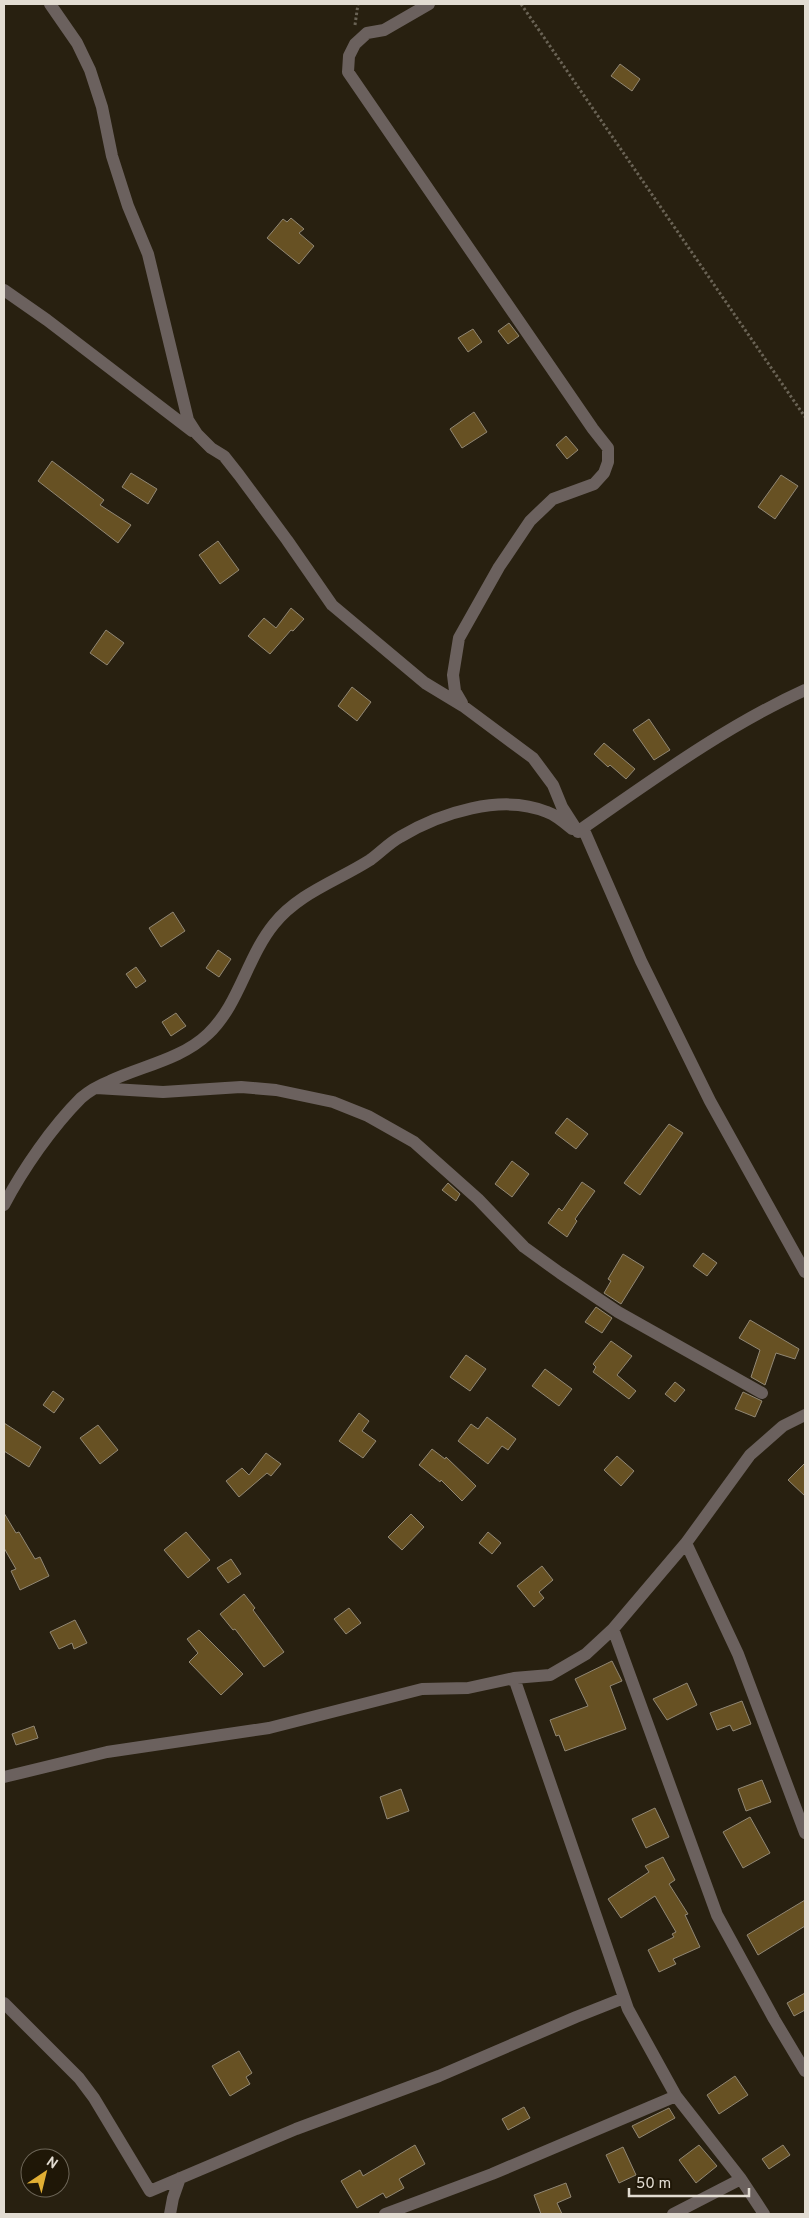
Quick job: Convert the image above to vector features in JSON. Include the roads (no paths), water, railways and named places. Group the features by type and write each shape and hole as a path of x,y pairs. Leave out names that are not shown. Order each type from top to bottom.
{"street":[{"path":"50,4 77,43 90,70 102,107 112,156 128,206 148,254 188,420 197,434"},
{"path":"429,4 384,30 367,33 355,44 349,56 348,72 593,429 608,448 608,462 604,473 594,484 553,499 530,521 498,567 459,638 453,675 454,691 463,706"},
{"path":"4,290 47,320 224,456 287,540 332,606 425,683 463,706 533,758 553,785 562,807 580,830 641,961 706,1093 805,1272"},
{"path":"580,830 664,772 764,709 805,690"},
{"path":"4,1205 31,1162 58,1125 82,1097 96,1088 191,1048 209,1033 226,1012 251,961 273,925 288,909 327,882 370,860 399,838 448,815 474,808 512,804 530,806 549,812 580,830"},
{"path":"96,1088 163,1092 241,1087 276,1090 333,1102 368,1116 414,1142 478,1199 524,1247 560,1274 618,1312 762,1393"},
{"path":"4,1777 106,1752 269,1728 422,1690 468,1688 514,1678 550,1675 586,1654 612,1629 686,1543 750,1455 783,1426 805,1415"},
{"path":"686,1543 738,1654 805,1833"},
{"path":"612,1629 717,1915 805,2071"},
{"path":"514,1678 628,2009 676,2096 742,2179 764,2214"},
{"path":"4,2003 79,2078 94,2098 150,2191 296,2128 439,2076 624,1998"},
{"path":"385,2214 492,2174 676,2096"},
{"path":"170,2214 180,2178"},
{"path":"673,2214 742,2179"}]}
